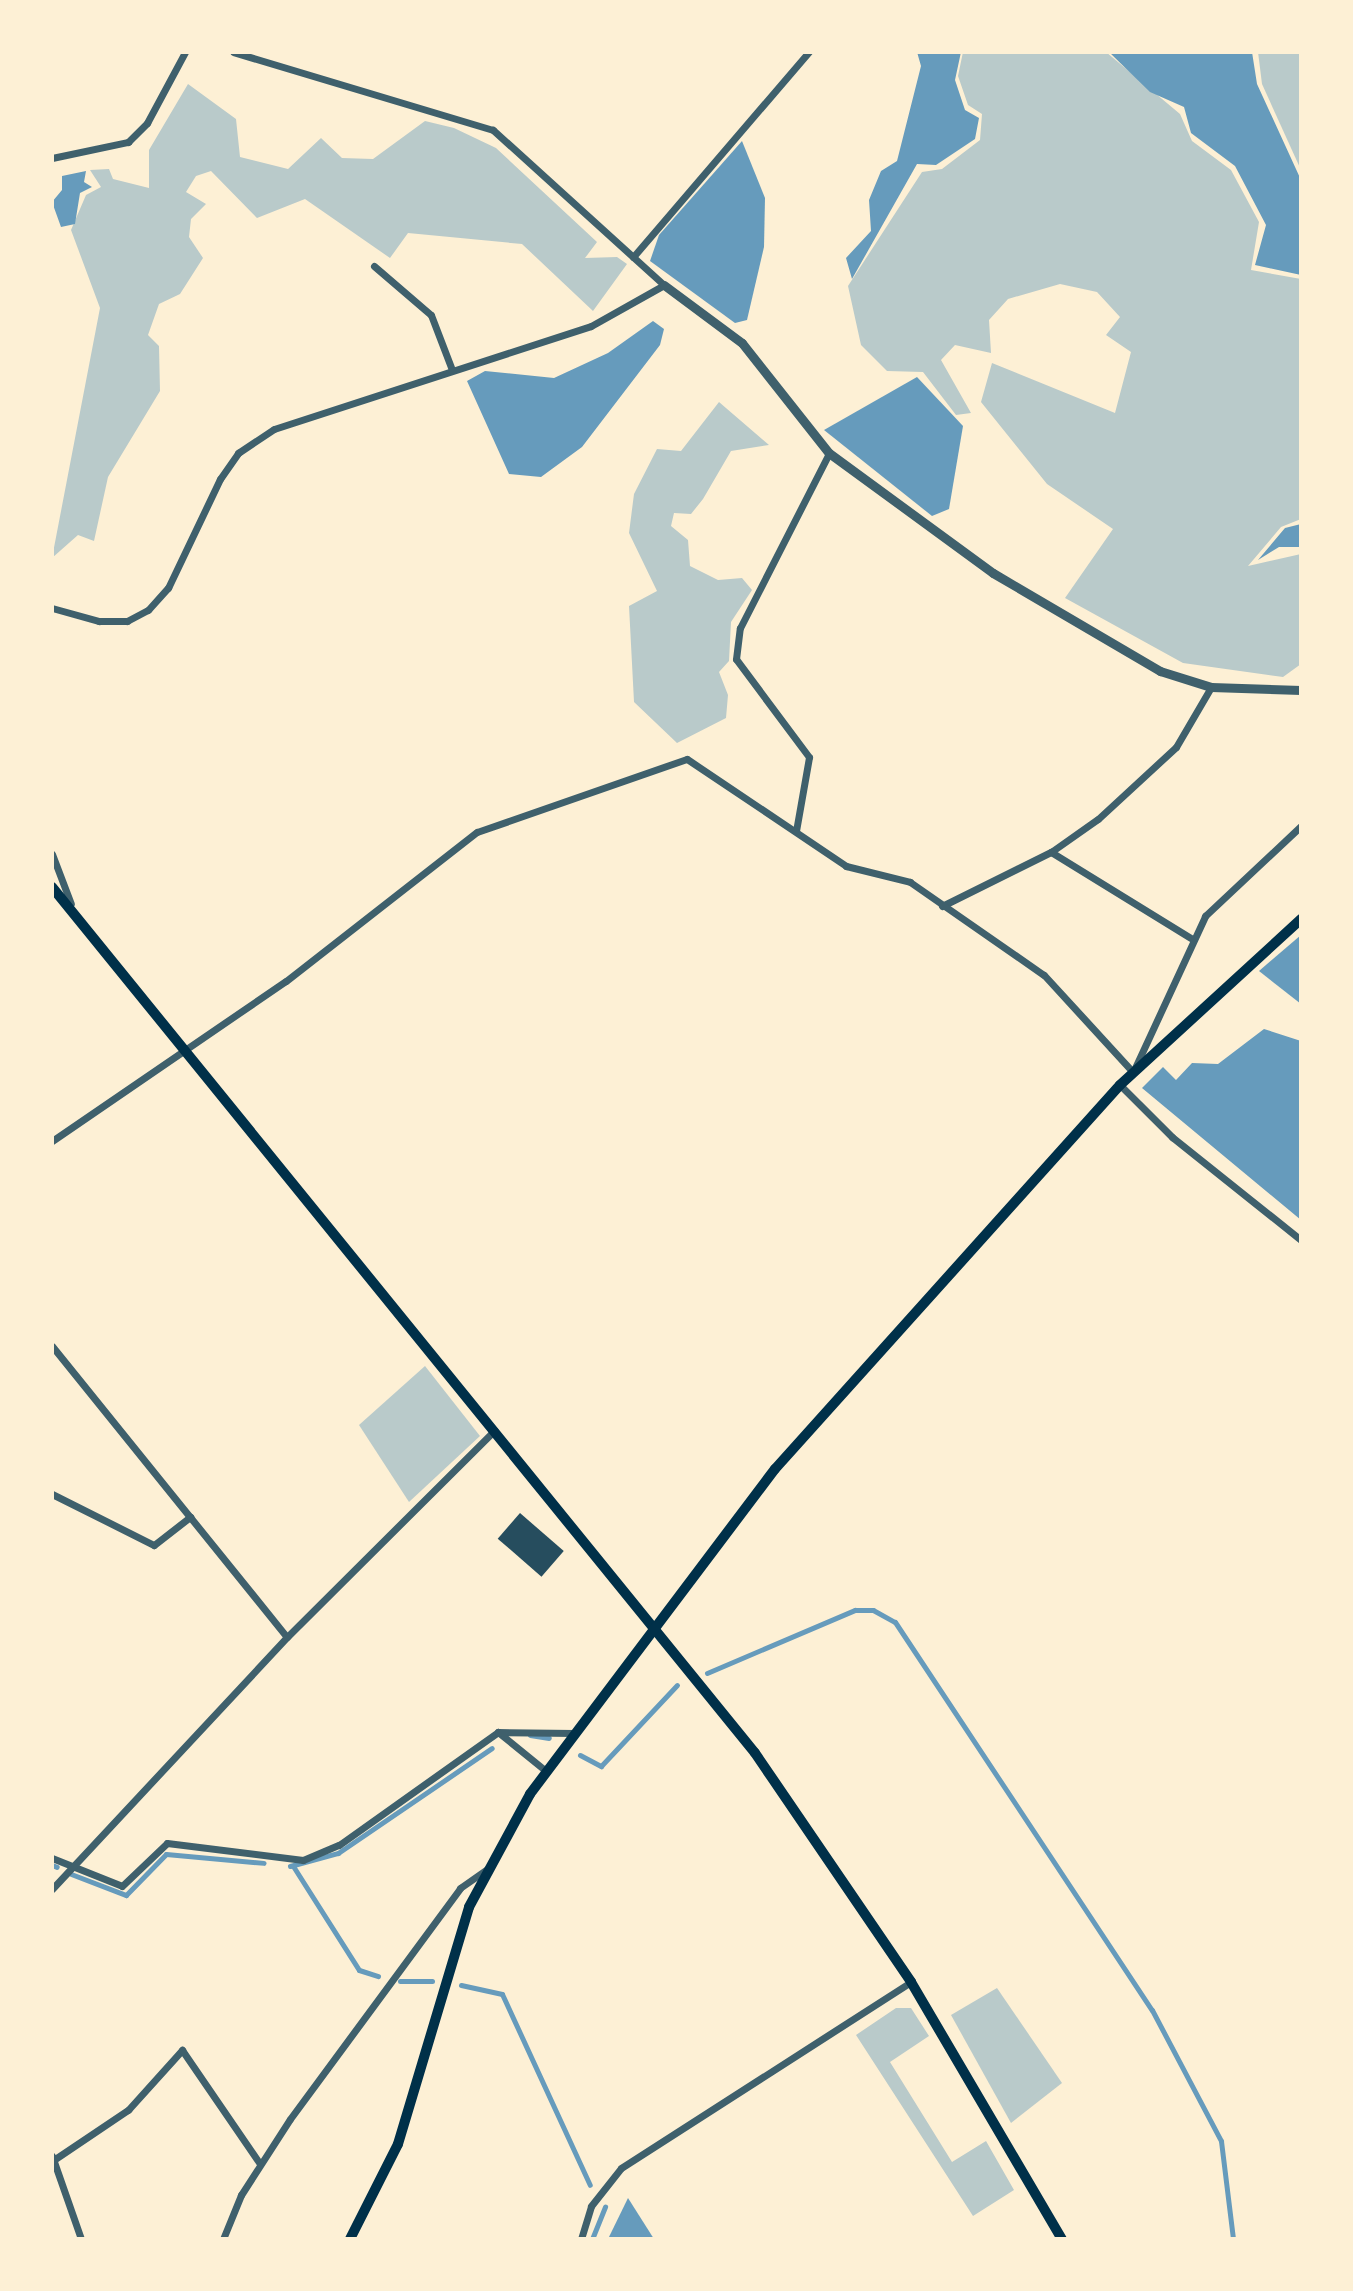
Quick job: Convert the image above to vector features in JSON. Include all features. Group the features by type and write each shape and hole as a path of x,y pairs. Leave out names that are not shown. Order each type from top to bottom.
{"main road":[{"path":"52,887 71,904 182,1049 653,1625 800,1815 911,1982 1062,2239"},
{"path":"350,2239 398,2144 487,1869 546,1771 653,1625 767,1478 1120,1085 1301,919"}],"street":[{"path":"52,158 128,142 147,123 185,52"},
{"path":"233,52 479,123 523,153 664,285 742,343 829,453 1005,580 1160,671 1211,687 1301,690"},
{"path":"633,257 809,52"},
{"path":"374,266 431,315 452,370"},
{"path":"52,608 99,621 127,621 148,610 168,588 238,453 274,429 591,326 664,285"},
{"path":"796,831 809,757 736,659 740,628 829,453"},
{"path":"942,906 1051,852 1143,782 1176,747 1211,687"},
{"path":"52,1141 182,1049 286,981 477,832 515,815 687,759 846,866 902,878 1044,975 1133,1072 1191,938 1242,878 1301,826"},
{"path":"1051,852 1191,938"},
{"path":"52,854 71,904"},
{"path":"1120,1085 1172,1137 1301,1240"},
{"path":"52,1346 287,1637"},
{"path":"52,1889 69,1866 287,1637 495,1430"},
{"path":"52,1494 154,1545 190,1517"},
{"path":"52,1858 122,1886 167,1843 303,1860 339,1845 498,1732 574,1733"},
{"path":"498,1732 546,1771"},
{"path":"223,2239 260,2164 460,1888 487,1869"},
{"path":"581,2239 591,2206 621,2168 911,1982"},
{"path":"81,2239 53,2159 128,2110 182,2050 260,2164"}],"shaded area":[{"path":"963,52 1106,52 1180,114 1192,141 1231,170 1259,222 1251,270 1301,279 1301,519 1281,527 1248,566 1301,554 1301,664 1283,677 1183,663 1065,598 1113,529 1047,484 981,402 992,363 1115,413 1131,352 1106,335 1120,317 1097,292 1060,284 1008,299 989,320 991,353 955,345 941,360 971,413 956,415 923,372 887,371 861,345 848,286 922,172 942,169 980,140 982,114 968,105 958,76"},
{"path":"1258,52 1301,52 1301,170 1262,84"},
{"path":"188,84 236,119 240,157 288,169 321,138 342,158 373,159 425,121 454,128 496,148 597,242 585,258 617,257 627,264 593,311 522,244 408,233 390,258 305,199 257,218 211,171 196,176 186,192 206,204 191,219 189,237 203,258 180,294 159,304 148,335 159,346 160,391 108,477 94,541 78,535 52,558 100,308 71,230 86,195 101,187 90,170 109,169 113,179 149,188 149,150"},
{"path":"719,402 769,445 731,451 691,514 674,513 671,526 688,540 690,566 718,580 742,578 752,590 731,622 729,661 719,672 728,695 726,718 677,743 634,702 629,606 657,591 629,533 634,494 657,449 681,451"},
{"path":"425,1366 480,1436 409,1502 359,1425"},
{"path":"997,1988 1062,2083 1011,2123 951,2015"},
{"path":"896,2008 911,2008 929,2036 890,2062 952,2162 986,2141 1014,2190 973,2216 856,2035"}],"water":[{"path":"917,52 961,52 955,80 965,110 979,118 975,139 936,165 917,164 852,279 846,258 871,231 869,200 881,171 897,161 921,66"},
{"path":"1109,52 1252,52 1257,84 1301,180 1301,275 1255,265 1266,225 1235,166 1191,133 1184,107 1150,92"},
{"path":"742,141 765,198 764,247 747,320 735,323 650,261 659,235"},
{"path":"86,171 84,182 92,187 80,193 75,224 61,227 52,202 62,190 62,176"},
{"path":"653,321 664,329 660,345 582,447 541,477 509,474 467,381 485,371 554,378 608,353"},
{"path":"917,377 963,426 949,509 932,516 824,430"},
{"path":"1301,524 1301,547 1279,547 1258,560 1285,528"},
{"path":"1301,935 1301,1004 1259,971"},
{"path":"1264,1029 1301,1041 1301,1220 1142,1088 1163,1067 1176,1080 1192,1063 1218,1064"},
{"path":"628,2198 654,2239 608,2239"}],"building":[{"path":"520,1513 564,1551 541,1577 498,1539"}],"waterway":[{"path":"707,1673 855,1610 873,1610 895,1622 1152,2010 1221,2141 1233,2239"},
{"path":"580,1755 601,1766 677,1685"},
{"path":"530,1735 549,1738"},
{"path":"290,1866 338,1853 492,1748"},
{"path":"71,1874 126,1895 166,1854 264,1863"},
{"path":"52,1865 57,1867"},
{"path":"293,1866 359,1970 378,1976"},
{"path":"400,1981 432,1981"},
{"path":"461,1985 502,1994 590,2185"},
{"path":"592,2239 605,2206"}]}
